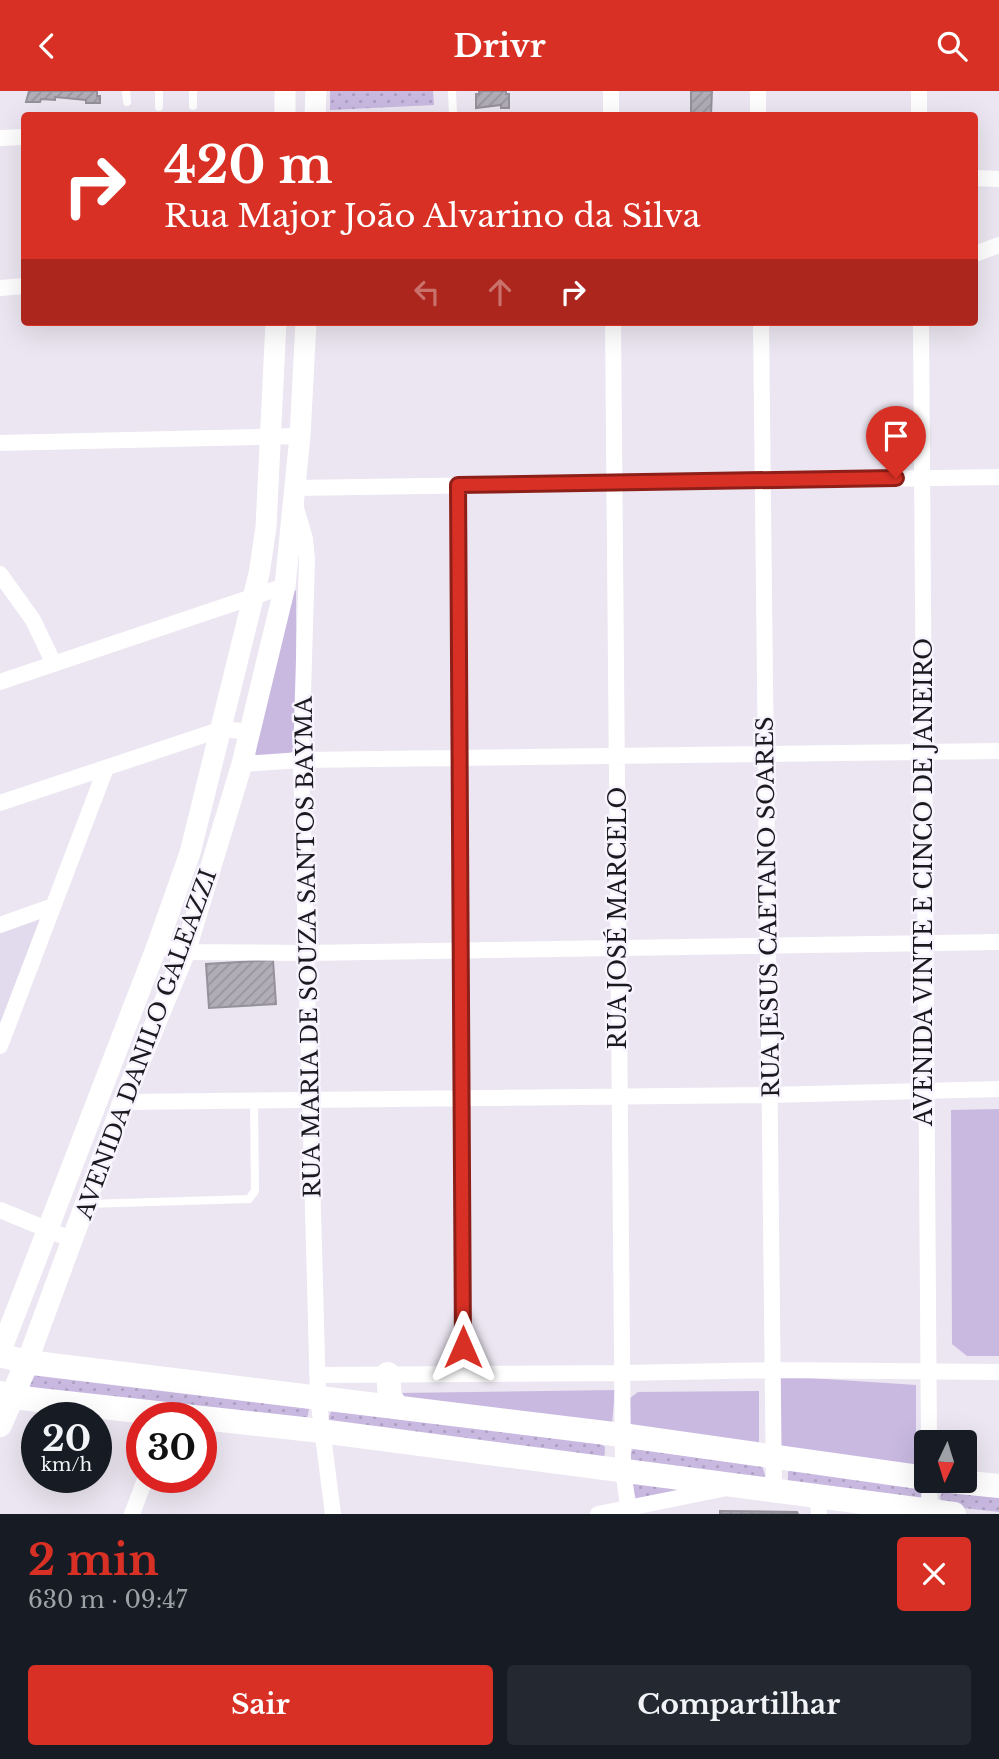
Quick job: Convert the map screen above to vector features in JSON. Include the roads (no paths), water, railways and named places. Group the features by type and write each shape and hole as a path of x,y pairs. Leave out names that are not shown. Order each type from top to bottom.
{"main road":[{"path":"285,91 285,112"},
{"path":"315,112 316,91"},
{"name":"AVENIDA DANILO GALEAZZI","path":"0,1354 157,946 190,853 255,594 266,527 276,326"},
{"name":"AVENIDA DANILO GALEAZZI","path":"0,1426 6,1395 27,1362 123,1102 185,951 215,860 242,764 285,586 300,436 306,326"},
{"path":"0,1354 27,1362 318,1386 397,1407 622,1435 914,1477"},
{"path":"388,1374 390,1397 397,1407"},
{"path":"6,1395 126,1410"},
{"path":"217,1420 623,1469 774,1491 818,1505 942,1513"},
{"path":"977,1484 999,1486"}],"street":[{"path":"611,91 611,112"},
{"path":"758,91 758,112"},
{"path":"919,91 919,112"},
{"path":"0,138 21,137"},
{"path":"978,178 999,179"},
{"path":"978,253 999,245"},
{"path":"0,288 21,286"},
{"name":"RUA JOSÉ MARCELO","path":"613,326 622,1435 629,1512"},
{"name":"RUA JESUS CAETANO SOARES","path":"761,326 774,1491"},
{"name":"AVENIDA VINTE E CINCO DE JANEIRO","path":"921,326 929,1430"},
{"path":"0,443 300,436"},
{"path":"294,493 458,485 999,477"},
{"path":"458,485 463,1374"},
{"name":"RUA MARIA DE SOUZA SANTOS BAYMA","path":"294,493 307,558 302,760 306,953 318,1386 321,1431 333,1514"},
{"path":"0,574 33,620 54,664"},
{"path":"0,682 285,586"},
{"path":"0,803 222,729 250,732"},
{"path":"242,764 302,760 999,751"},
{"path":"0,1046 106,768"},
{"path":"0,925 53,906"},
{"path":"157,946 185,951 306,953 999,942"},
{"path":"123,1102 770,1095 999,1089"},
{"path":"0,1210 73,1240"},
{"path":"318,1386 388,1374 772,1370 999,1372"},
{"path":"598,1514 629,1512 737,1486"},
{"path":"132,1514 140,1493"},
{"path":"934,1493 942,1513"}],"lane":[{"path":"126,91 127,101"},
{"path":"159,91 159,107"},
{"path":"193,91 193,106"},
{"path":"452,91 453,112"},
{"path":"86,1204 249,1199 255,1191 254,1100"}]}
